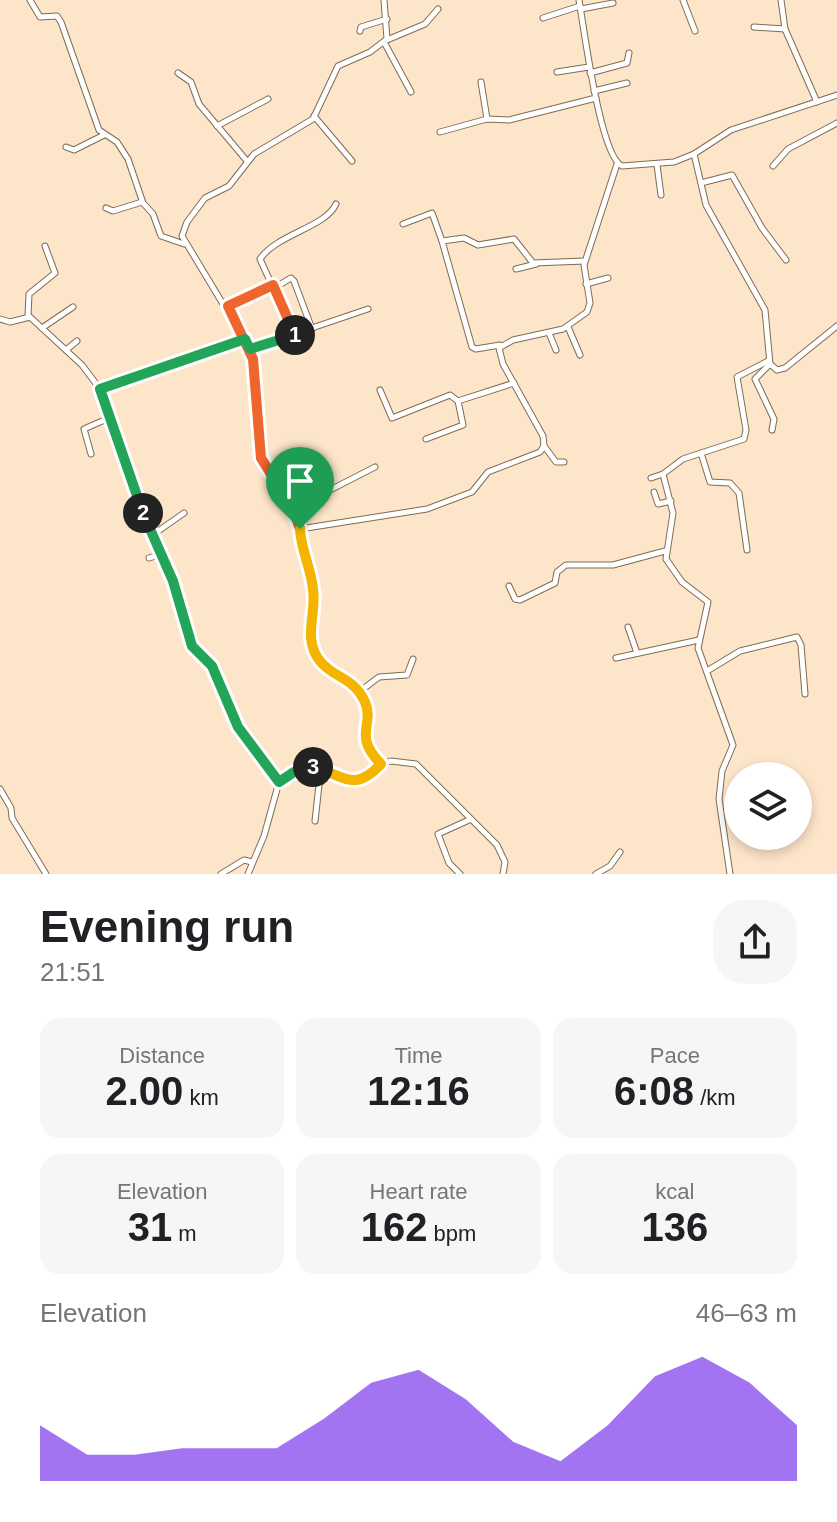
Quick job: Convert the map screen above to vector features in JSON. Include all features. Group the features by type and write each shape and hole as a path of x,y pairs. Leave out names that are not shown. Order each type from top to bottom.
{"street":[{"path":"30,0 40,17 57,16 61,22 104,135 117,142 128,159 143,203 153,214 161,236 170,242 185,244"},
{"path":"384,0 387,19 385,41 411,92"},
{"path":"683,0 695,31"},
{"path":"781,0 785,29 817,102"},
{"path":"543,18 580,5 613,3"},
{"path":"403,224 432,213 472,347 476,349 568,327 588,309 585,261 617,164 589,70 580,5"},
{"path":"381,764 366,742 363,730 367,708 359,692 317,657 309,627 313,588 300,529 293,509 273,482 260,453 250,349 228,306 185,244 183,230 205,198 229,186 247,161 314,116 338,66 430,21 438,9"},
{"path":"360,31 361,27 387,19"},
{"path":"754,27 785,29"},
{"path":"402,36 405,45"},
{"path":"557,72 627,63 629,53"},
{"path":"178,73 191,82 199,104 247,161"},
{"path":"481,82 487,119"},
{"path":"440,132 487,119 509,120 627,83"},
{"path":"617,164 657,165 694,154 731,130 837,95"},
{"path":"217,126 268,99"},
{"path":"314,116 352,161"},
{"path":"773,166 788,149 837,123"},
{"path":"66,147 74,150 104,135"},
{"path":"694,154 706,205 765,310 769,362 777,370 785,368 837,326"},
{"path":"657,165 661,195"},
{"path":"701,183 731,172 786,260"},
{"path":"106,208 113,211 143,203"},
{"path":"295,336 260,261 261,256 278,240 331,213 336,204"},
{"path":"442,241 464,238 478,245 514,239 525,256 537,264"},
{"path":"45,246 55,273 29,294 28,316 66,350 100,389 159,555 173,581 192,646 212,666 238,727 279,782"},
{"path":"516,269 537,264 585,261"},
{"path":"228,306 291,278 312,329"},
{"path":"586,284 608,278"},
{"path":"41,329 73,307"},
{"path":"250,349 368,309"},
{"path":"0,319 10,322 28,316"},
{"path":"568,327 580,355"},
{"path":"549,333 556,350"},
{"path":"100,389 245,339"},
{"path":"66,350 77,341"},
{"path":"501,345 503,364 539,428 544,446 557,463 564,462"},
{"path":"769,362 755,379 774,419 772,430"},
{"path":"651,478 663,474 668,466 744,439 745,421 737,377 769,362"},
{"path":"458,401 514,383"},
{"path":"380,390 392,418 450,395 458,401 463,425 426,439"},
{"path":"91,454 84,429 109,418"},
{"path":"300,529 427,509 472,492 483,475 535,455 544,446"},
{"path":"701,453 710,482 730,483 739,493 747,550"},
{"path":"293,509 375,467"},
{"path":"663,474 673,513 665,551 674,572 708,602 707,619 699,640 733,745 722,771 719,799 730,874"},
{"path":"654,492 658,504 671,501"},
{"path":"154,534 184,513"},
{"path":"509,586 515,599 520,600 555,583 557,572 566,565 613,565 665,551"},
{"path":"149,558 159,555"},
{"path":"628,627 637,653"},
{"path":"707,671 740,651 797,637 801,645 805,694"},
{"path":"616,658 699,640"},
{"path":"359,692 379,677 407,675 413,659"},
{"path":"248,874 279,782 302,768 316,767 342,780 359,779 374,773 381,764 411,762 420,766 501,851 505,862 503,874"},
{"path":"315,821 319,785 326,772"},
{"path":"0,789 11,808 12,818 46,874"},
{"path":"460,874 449,863 438,834 469,820"},
{"path":"596,874 612,865 620,852"},
{"path":"221,874 244,860 252,862"}],"route":[{"path":"300,529 293,509 273,482 261,458 253,359 250,349 248,345 245,339 228,306 273,285 295,336 250,349 245,339 100,391 137,486 159,555 177,592 190,641 212,666 243,735 279,782 302,768 311,767 322,769 342,780 359,779 374,773 381,764 369,749 364,735 367,713 364,699 347,678 329,669 317,657 309,627 314,609 313,588 300,529"}]}
